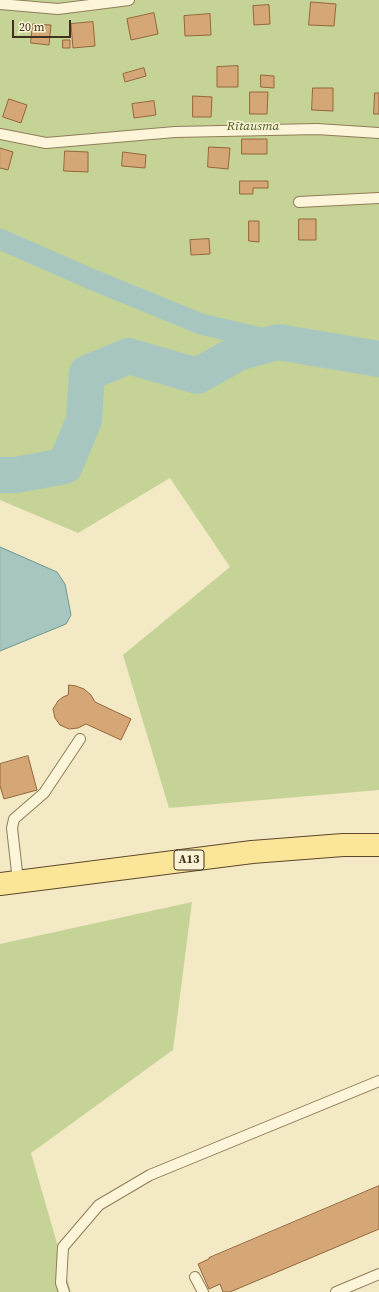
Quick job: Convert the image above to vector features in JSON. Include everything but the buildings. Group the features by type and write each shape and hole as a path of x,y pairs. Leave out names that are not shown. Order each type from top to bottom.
{"main road":[{"name":"A13","path":"9,883 252,852 343,845 379,845"}],"lane":[{"path":"0,4 58,9 71,4 129,0"},
{"path":"0,134 19,139 46,143 175,132 317,129 379,132"},
{"path":"299,202 379,198"},
{"path":"9,883 12,828 14,819 44,793 80,739"},
{"path":"64,1292 61,1282 63,1247 99,1205 150,1175 379,1081"},
{"path":"336,1292 379,1274"},
{"path":"196,1277 203,1292"}],"green space":[{"name":"Rītausma","path":"0,0 379,0 379,790 169,808 123,655 230,567 170,478 78,533 0,500"},
{"path":"192,902 173,1050 31,1153 71,1292 0,1292 0,944"}],"water":[{"path":"0,547 57,572 65,584 71,615 66,624 0,651"}],"waterway":[{"path":"0,239 91,279 201,324 278,342"},
{"path":"0,475 16,475 65,466 84,420 87,373 129,356 197,376 238,353 278,342 379,359"}]}
